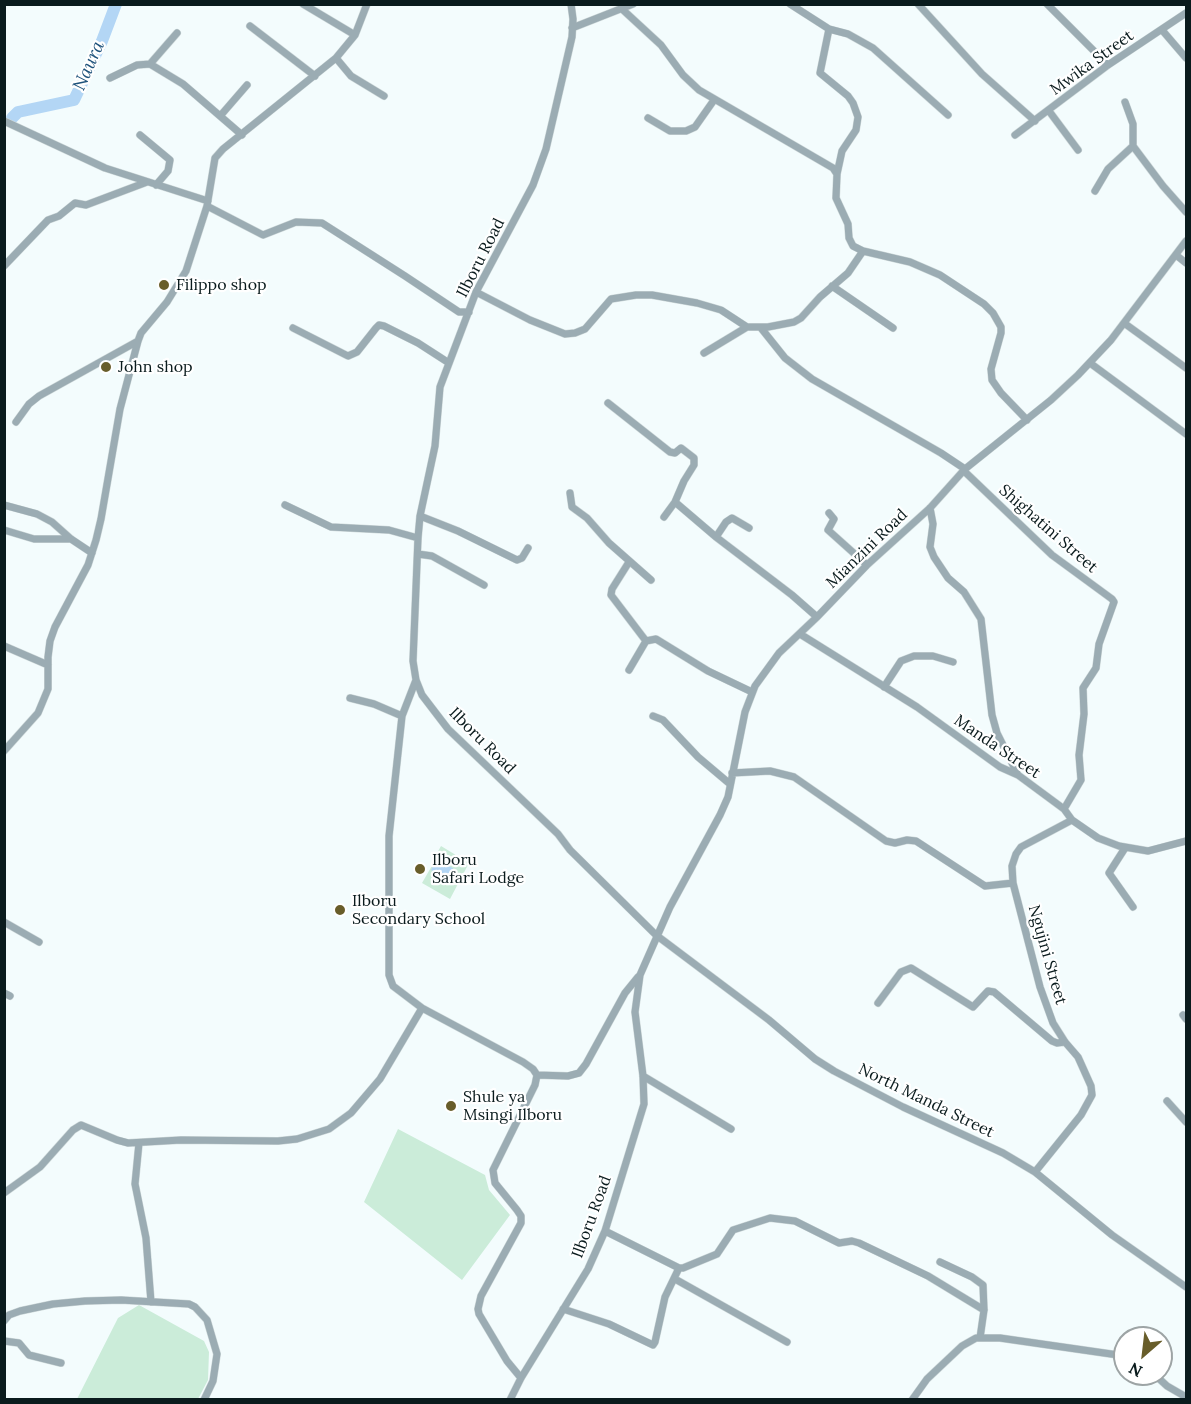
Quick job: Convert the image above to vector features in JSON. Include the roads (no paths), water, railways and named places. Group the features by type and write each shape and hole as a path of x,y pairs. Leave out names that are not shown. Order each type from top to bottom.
{"street":[{"path":"303,4 354,35"},
{"path":"4,751 42,707 48,689 50,641 88,565 101,519 120,409 138,341 141,333 167,302 186,271 208,204 215,158 223,149 336,58 354,35 367,4"},
{"name":"Ilboru Road","path":"510,1400 521,1378 588,1269 605,1231 644,1104 635,1011 640,975 656,935 570,850 558,834 448,729 431,708 416,680 413,661 417,538 435,446 440,387 476,292 533,185 549,135 572,38 571,4"},
{"path":"572,28 633,4"},
{"path":"790,4 829,29 848,34 873,48 948,115"},
{"path":"918,4 982,74 1035,121"},
{"path":"1047,4 1108,65"},
{"path":"622,9 661,45 691,84 714,100 833,168 837,174"},
{"name":"Mwika Street","path":"1015,135 1108,65 1186,13"},
{"path":"250,26 315,76"},
{"path":"829,29 820,73 848,96 858,117 856,130 842,152 837,174 836,198 848,224 849,238 853,246 863,251 910,262 940,275 984,304 993,313 1001,327 991,369 992,380 1027,420"},
{"path":"1162,30 1186,58"},
{"path":"150,64 177,33"},
{"path":"336,58 351,76 384,96"},
{"path":"110,78 136,65 150,64 170,75 221,115 242,135"},
{"path":"221,115 246,85"},
{"path":"648,118 670,130 686,131 695,127 714,100"},
{"path":"1125,102 1132,124 1133,146 1162,186 1186,212"},
{"path":"1049,111 1078,150"},
{"path":"4,121 84,159 208,204 258,234 263,235 296,222 322,223 459,312 469,312"},
{"path":"140,135 170,160 168,171 156,185"},
{"path":"1095,191 1108,169 1133,146"},
{"path":"4,266 48,220 62,214 75,203 86,205 147,182"},
{"name":"Mianzini Road","path":"656,935 728,797 742,722 752,692 767,668 779,653 867,565 930,508 964,470 1027,420 1090,363 1124,323 1186,241"},
{"path":"704,353 747,327 781,325 801,318 848,273 863,251"},
{"path":"1176,255 1186,263"},
{"path":"832,286 893,328"},
{"path":"476,292 530,320 565,334 585,329 611,299 636,295 652,295 697,303 721,310 747,327"},
{"path":"1124,323 1186,368"},
{"path":"293,328 348,356 357,352 376,328 384,326 418,342 449,363"},
{"path":"760,327 785,358 812,379 964,470"},
{"path":"16,422 29,404 39,396 138,341"},
{"path":"1090,363 1186,434"},
{"path":"608,403 670,452 675,453 681,448 694,458 694,465 675,502 664,517"},
{"name":"Shighatini Street","path":"964,470 1052,555 1114,602 1099,644 1096,668 1083,688 1084,714 1079,755 1081,780 1064,809"},
{"path":"570,493 572,507 587,518 609,543 651,580"},
{"path":"675,502 817,617"},
{"path":"4,505 37,514 52,522 92,553"},
{"path":"285,505 331,527 389,530 417,538"},
{"path":"930,508 933,524 930,547 934,557 948,578 964,592 981,619 992,715 997,734 1018,775"},
{"path":"829,513 834,519 828,530 867,565"},
{"path":"420,516 458,531 517,560 522,558 528,548"},
{"path":"716,537 726,522 732,518 749,528"},
{"path":"4,530 34,539 71,539"},
{"path":"418,554 432,556 484,585"},
{"path":"629,562 612,589 611,595 646,641"},
{"name":"Manda Street","path":"800,634 917,707 1000,767 1018,775 1064,809 1072,820 1098,838 1125,848 1148,850 1186,842"},
{"path":"629,670 646,641 656,639 708,671 752,692"},
{"path":"4,646 48,665"},
{"path":"884,687 902,661 914,656 933,656 953,662"},
{"path":"416,680 402,716 388,836 389,975 393,986 422,1008 523,1062 537,1075 535,1085 493,1170 495,1183 521,1216 521,1223 481,1296 478,1309 507,1361 521,1378"},
{"path":"350,698 374,704 402,716"},
{"path":"653,716 663,720 698,757 730,784"},
{"path":"732,773 770,771 794,777 886,841 895,843 916,841 985,886 1013,883"},
{"name":"Ngujini Street","path":"1035,1172 1081,1115 1092,1095 1091,1086 1078,1057 1053,1023 1036,976 1013,883 1012,866 1016,854 1022,847 1072,820"},
{"path":"1125,848 1109,873 1133,907"},
{"path":"4,922 39,942"},
{"name":"North Manda Street","path":"656,935 769,1020 815,1059 903,1107 1003,1153 1035,1172 1112,1235 1186,1287"},
{"path":"878,1002 901,972 911,968 973,1006 988,991 994,992 1052,1041 1065,1042"},
{"path":"537,1075 568,1076 579,1073 625,993 640,975"},
{"path":"4,1193 40,1167 81,1125 117,1140 139,1143 181,1140 278,1141 297,1139 329,1129 351,1113 380,1078 422,1008"},
{"path":"643,1076 731,1129"},
{"path":"1167,1101 1186,1122"},
{"path":"1179,1114 1186,1108"},
{"path":"139,1143 135,1184 146,1238 151,1302"},
{"path":"605,1231 679,1268 717,1254 733,1230 770,1218 784,1218 795,1221 839,1243 852,1241 859,1243 928,1276 984,1310"},
{"path":"940,1262 981,1282 984,1288 984,1310 980,1338"},
{"path":"563,1309 609,1324 653,1345 665,1297 679,1268"},
{"path":"675,1279 787,1342"},
{"path":"4,1321 13,1313 53,1304 98,1300 189,1304 207,1320 218,1354 213,1381 204,1400"},
{"path":"912,1400 927,1379 970,1340 989,1337 1113,1354"},
{"path":"4,1341 19,1343 29,1356 61,1363"},
{"path":"1167,1386 1186,1397"}],"water":[{"path":"437,859 454,869 447,879 431,870"}],"waterway":[{"name":"Naura","path":"12,118 18,112 74,100 102,41 116,4"}],"place":[{"name":"Filippo shop","path":"164,285"},
{"name":"John shop","path":"106,367"},
{"name":"Ilboru Safari Lodge","path":"420,869"},
{"name":"Ilboru Secondary School","path":"340,910"},
{"name":"Shule ya Msingi Ilboru","path":"451,1106"}]}
